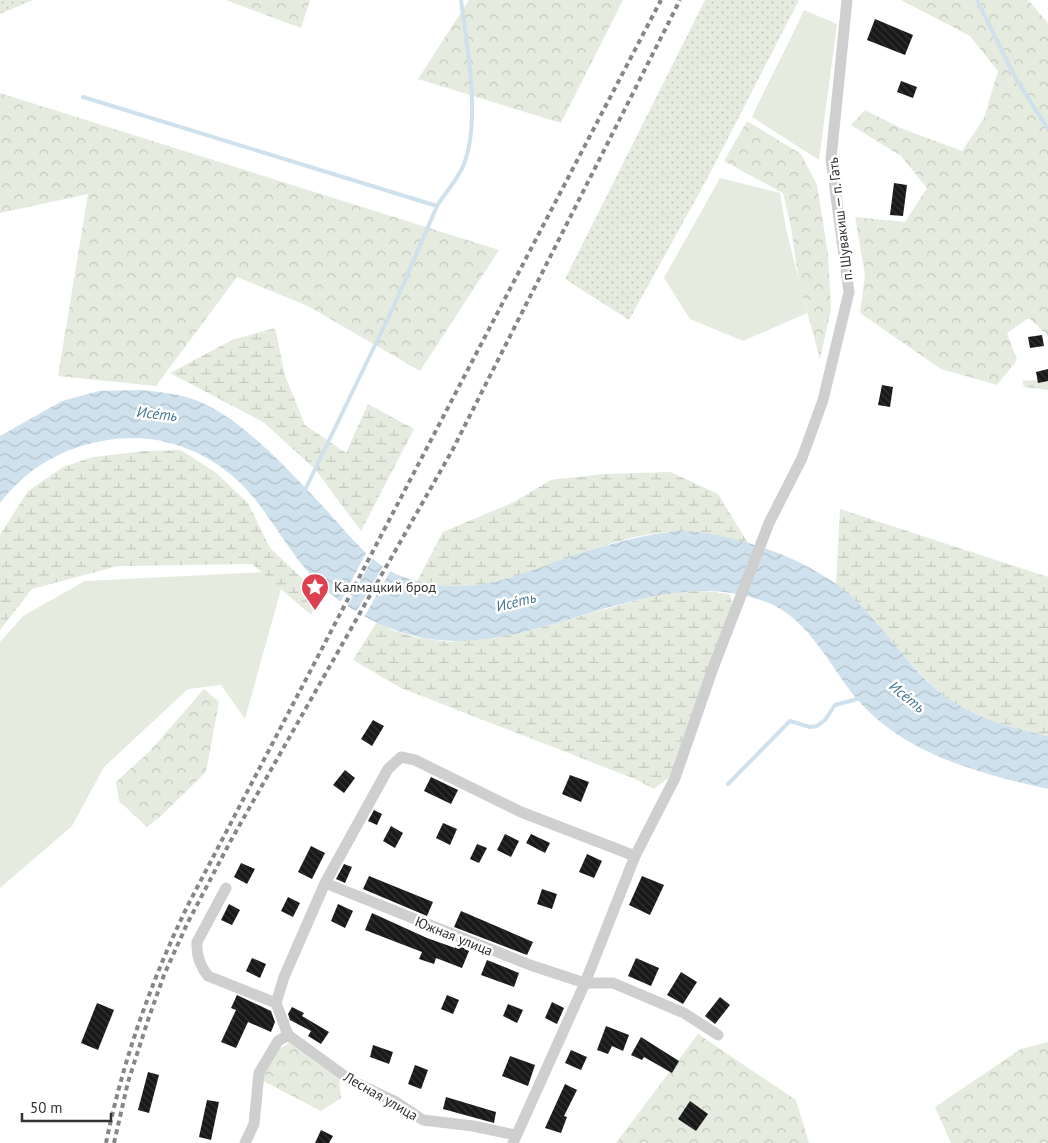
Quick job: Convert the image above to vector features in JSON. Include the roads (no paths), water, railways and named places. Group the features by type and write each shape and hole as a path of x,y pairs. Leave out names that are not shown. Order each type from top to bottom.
{"street":[{"name":"п. Шувакиш — п. Гать","path":"514,1139 533,1101 584,983 635,856 675,778 734,615 770,523 802,458 823,400 849,292 831,159 847,0"},
{"path":"245,1143 254,1124 259,1073 278,1041 288,1035 276,1003 284,977 325,883 388,769 401,757 415,760 522,812 635,856"},
{"name":"Южная улица","path":"325,883 472,944 584,983 613,983 684,1013 718,1035"},
{"path":"226,888 197,942 196,951 202,968 208,976 276,1003"},
{"name":"Лесная улица","path":"288,1035 350,1080 396,1102 423,1120 473,1126 514,1139"}],"water":[{"name":"Исе́ть","path":"141,390 170,394 198,401 234,421 285,467 368,555 396,574 414,580 446,586 464,586 499,581 597,548 645,536 678,531 691,531 733,539 786,556 835,583 863,607 911,664 937,690 949,699 989,720 1048,736 1048,789 996,776 945,759 920,748 897,734 876,718 857,699 806,631 781,609 766,602 719,592 672,593 488,639 442,640 395,630 353,610 320,584 299,561 254,498 240,482 223,468 186,448 166,442 145,439 124,438 102,441 58,455 21,480 0,503 0,436 62,401 99,391"}],"waterway":[{"path":"83,97 437,206 464,164 472,126 471,83 461,0"},
{"path":"977,0 1016,79 1048,129"},
{"path":"304,492 393,308 437,206"},
{"path":"728,784 790,721 810,727 817,726 825,720 835,705 861,698"}],"railway":[{"path":"106,1143 121,1081 140,1021 150,992 188,905 661,0"},
{"path":"114,1143 128,1082 148,1020 164,975 187,924 230,842 453,449 680,0"}],"place":[{"name":"Калмацкий брод","path":"315,611"}]}
